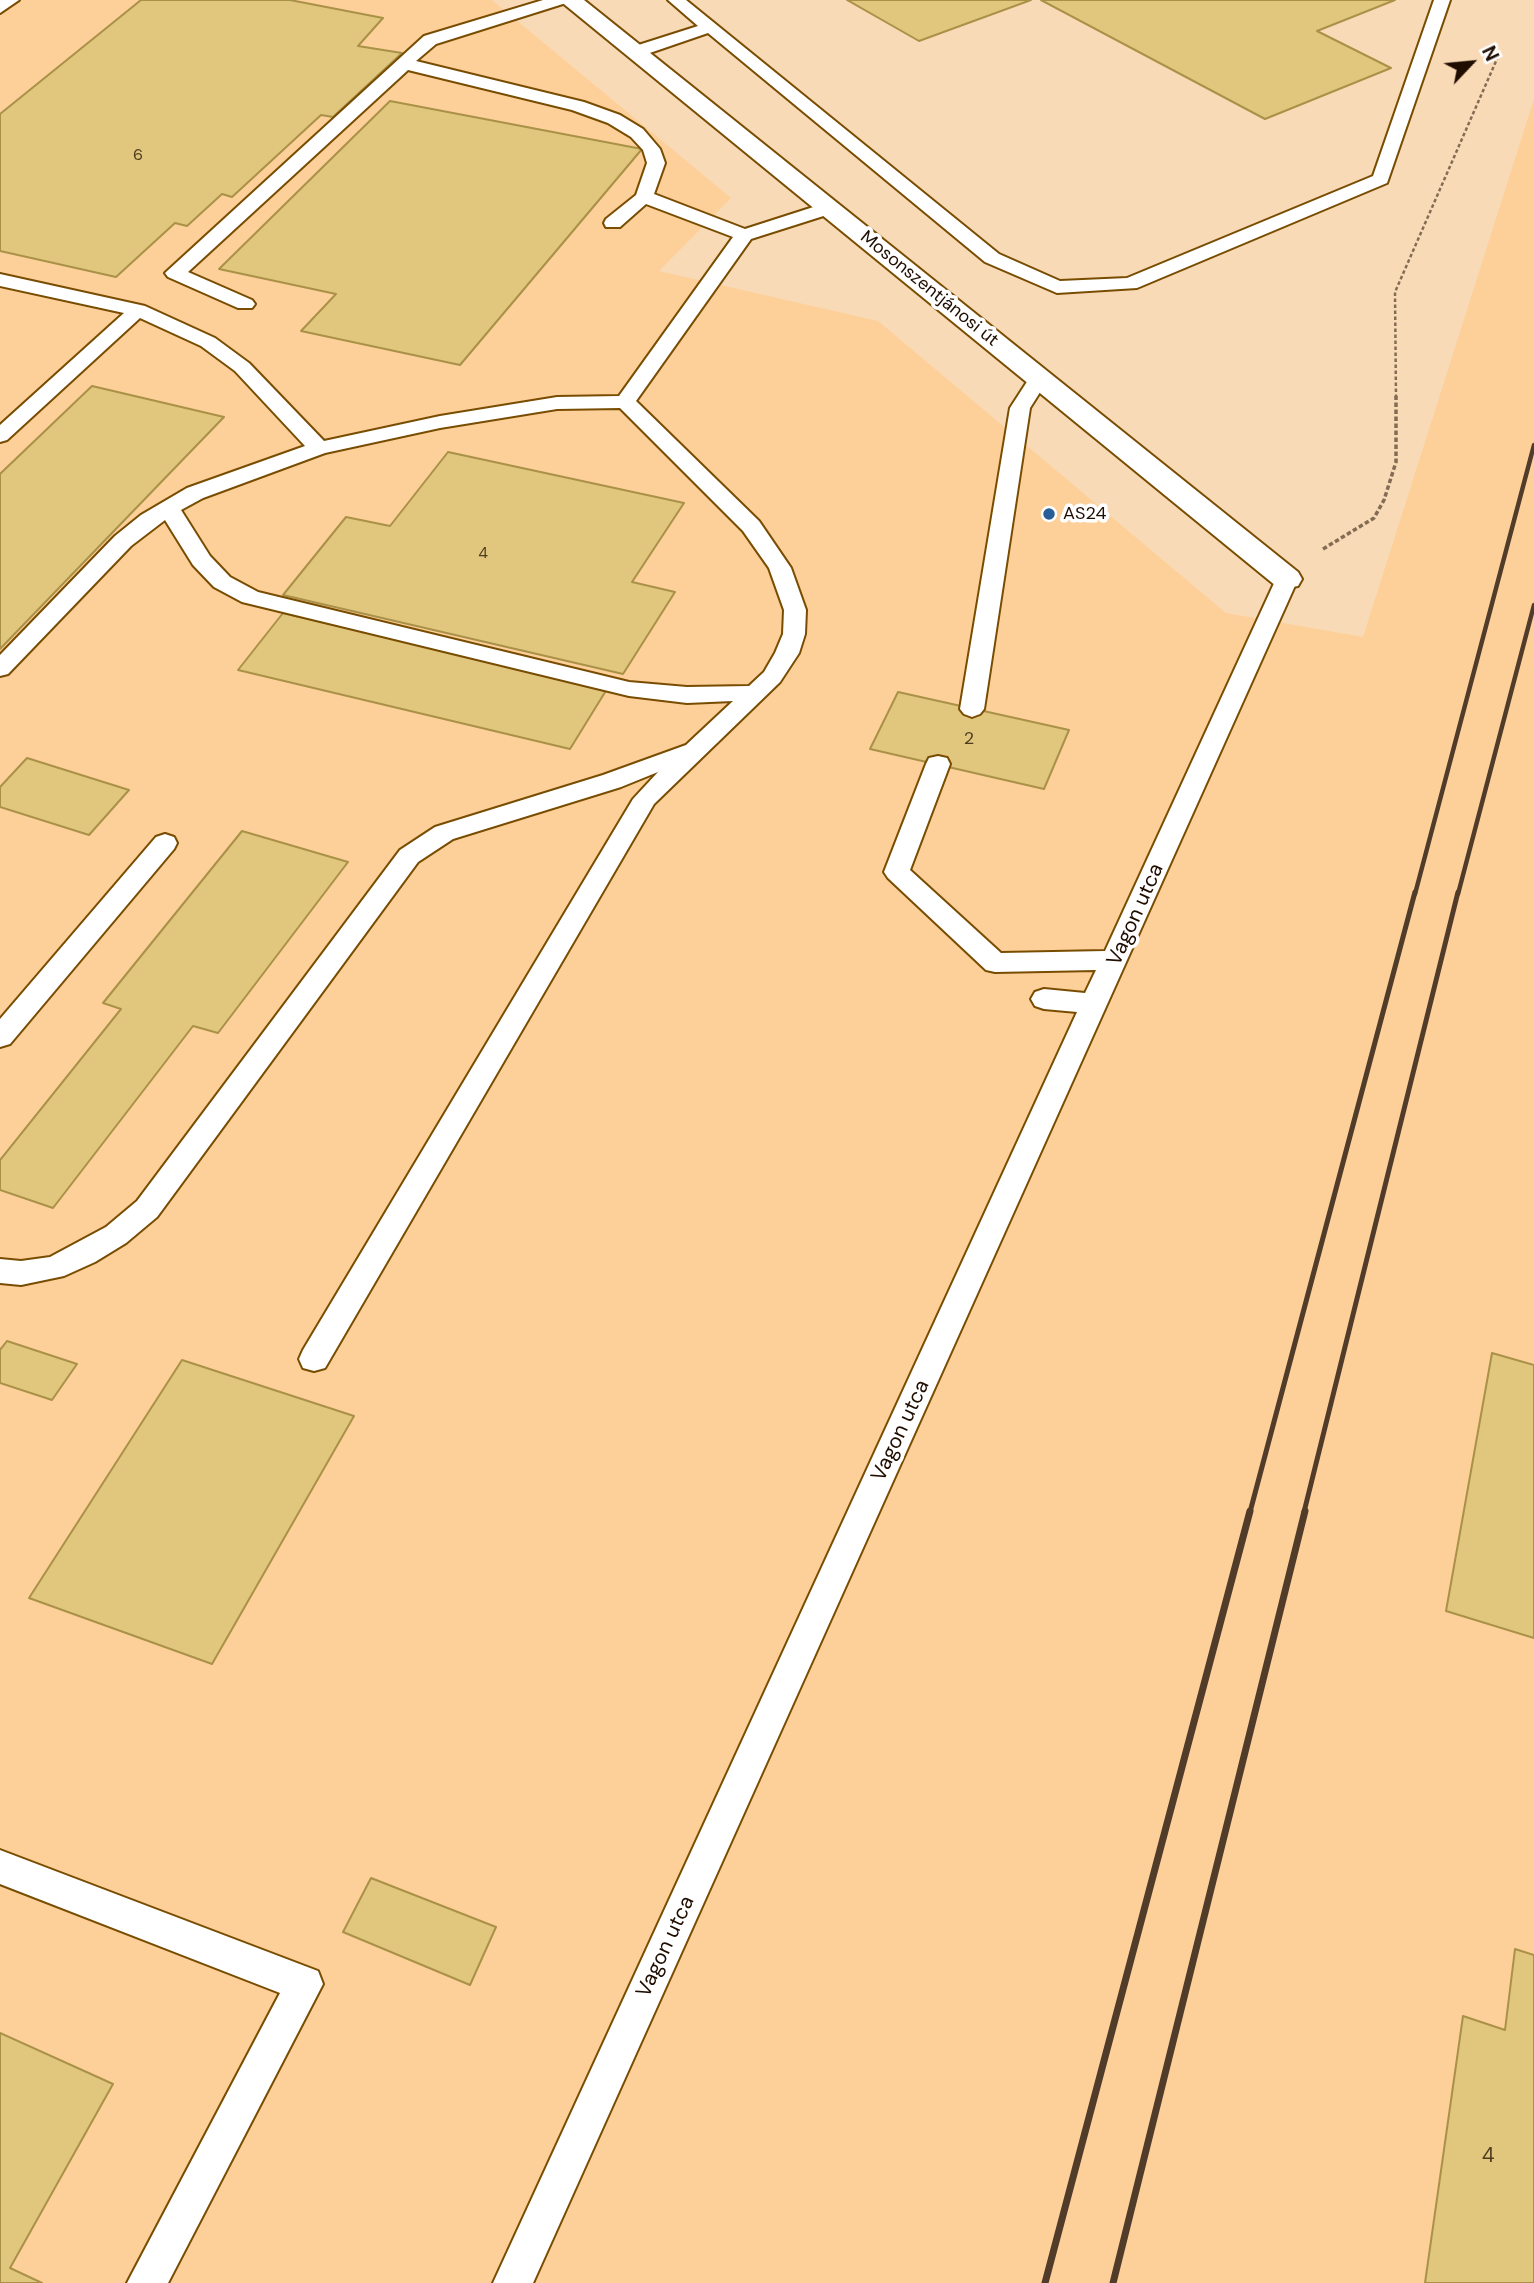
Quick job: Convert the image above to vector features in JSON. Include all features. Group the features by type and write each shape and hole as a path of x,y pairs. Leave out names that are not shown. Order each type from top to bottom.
{"street":[{"name":"Mosonszentjánosi út","path":"570,0 1287,579"}],"lane":[{"path":"0,8 11,0"},
{"path":"245,304 174,273 430,40 560,0"},
{"path":"676,0 992,258 1057,287 1130,284 1381,179 1442,0"},
{"path":"635,52 710,27"},
{"path":"406,64 578,106 614,119 637,133 651,149 656,163 644,197 613,223"},
{"path":"644,197 744,235"},
{"path":"625,402 744,235 829,208"},
{"path":"0,280 138,310 208,342 242,367 319,448"},
{"path":"0,436 138,310"},
{"path":"972,709 1020,408 1039,378"},
{"path":"0,670 123,541 149,520 195,493 319,448 440,422 557,403 625,402 751,526 780,568 792,593 795,610 794,634 787,653 772,677 645,799 314,1359"},
{"path":"169,508 201,560 222,582 250,597 629,689 687,695 753,693"},
{"name":"Vagon utca","path":"513,2283 1287,579"},
{"path":"0,1270 21,1273 54,1268 85,1254 116,1235 146,1209 409,856 444,833 612,781 694,750"},
{"path":"938,764 897,872 995,963 1115,960"},
{"path":"0,1037 165,843"},
{"path":"1044,999 1096,1004"},
{"path":"0,1867 305,1984 147,2283"}],"path":[{"path":"1287,579 1307,558 1374,518 1384,500 1396,462 1395,292 1497,59"}],"shaded area":[{"path":"0,0 492,0 731,198 659,271 878,321 1226,613 1363,637 1534,99 1534,2283 0,2283"}],"building":[{"path":"141,0 290,0 383,18 358,46 402,53 333,117 321,115 232,197 222,194 187,226 175,223 116,277 0,251 0,114"},
{"path":"847,0 1031,0 919,41"},
{"path":"1041,0 1395,0 1317,31 1391,68 1265,119"},
{"path":"390,101 642,149 460,365 301,331 336,294 219,269"},
{"path":"92,386 224,417 0,649 0,474"},
{"path":"448,452 684,503 632,582 675,592 623,674 283,595 346,517 390,526"},
{"path":"283,613 607,689 570,749 238,670"},
{"path":"898,692 1069,730 1044,789 870,749"},
{"path":"27,758 129,790 89,835 0,807 0,787"},
{"path":"242,831 348,862 218,1033 193,1026 53,1208 0,1190 0,1160 121,1009 103,1003"},
{"path":"7,1341 77,1364 52,1400 0,1383 0,1350"},
{"path":"1492,1353 1534,1365 1534,1638 1446,1611"},
{"path":"182,1360 354,1416 212,1664 29,1598"},
{"path":"371,1878 496,1927 470,1985 343,1932"},
{"path":"1515,1949 1534,1955 1534,2283 1425,2283 1463,2016 1505,2030"},
{"path":"0,2033 113,2084 10,2268 42,2283 0,2283"}],"railway":[{"path":"1415,894 1534,445"},
{"path":"1458,894 1534,605"},
{"path":"1250,1512 1415,892"},
{"path":"1304,1512 1458,892"},
{"path":"1045,2283 1250,1511"},
{"path":"1113,2283 1305,1511"}],"place":[{"name":"AS24","path":"1049,514"}]}
